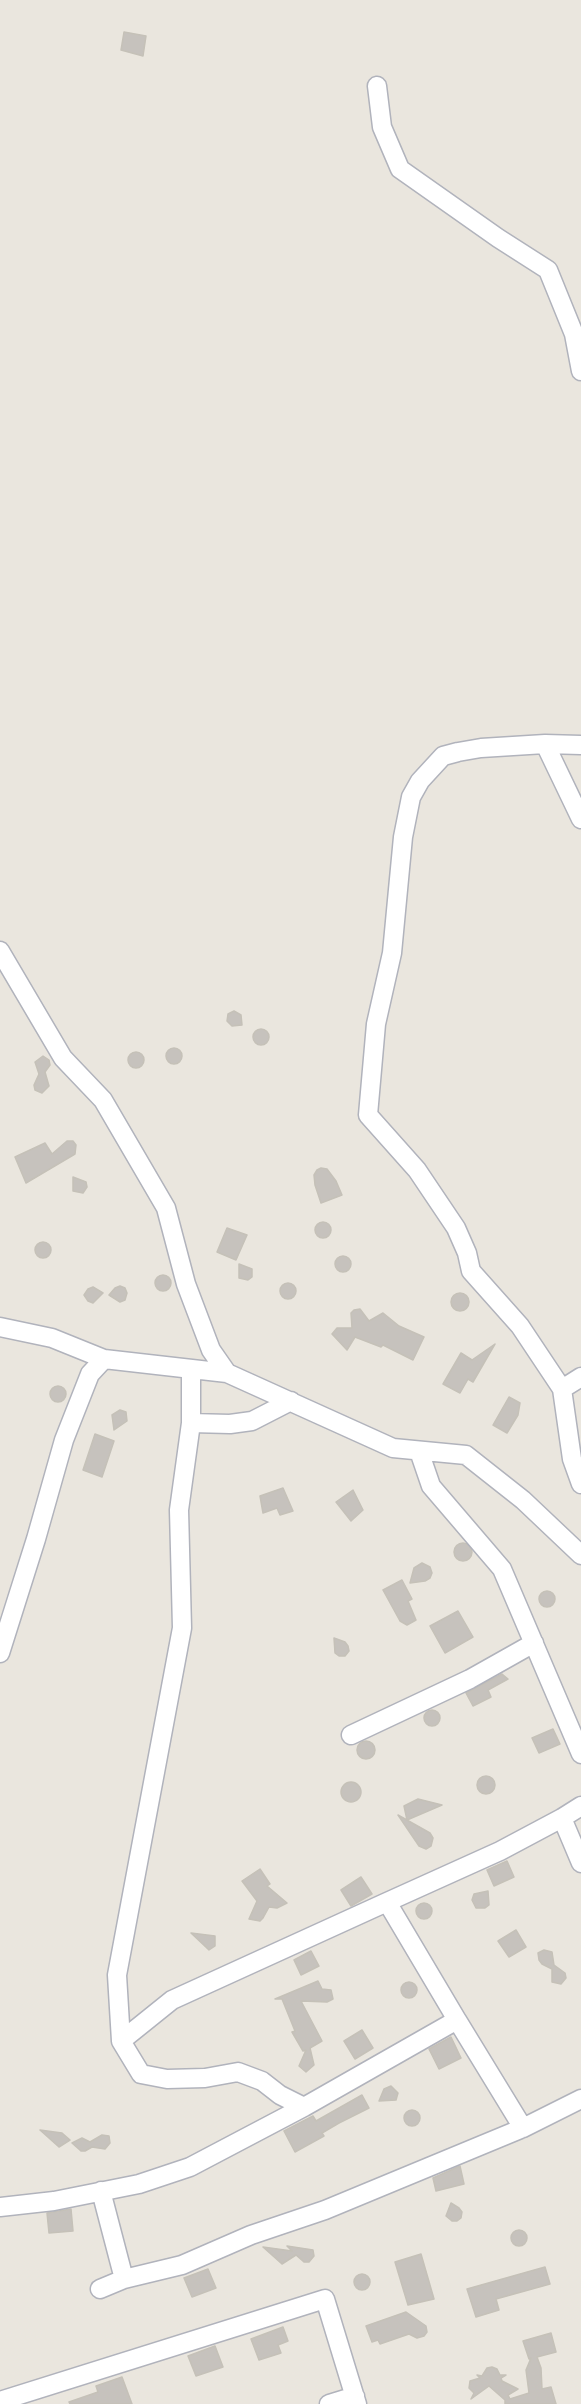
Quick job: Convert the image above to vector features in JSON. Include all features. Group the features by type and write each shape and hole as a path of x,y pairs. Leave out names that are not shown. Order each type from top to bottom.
{"street":[{"path":"377,86 382,127 400,169 548,270 574,334 581,371"},
{"path":"545,744 581,819"},
{"path":"581,745 545,744 481,748 443,756 420,781 411,797 401,848 392,953 376,1024 368,1115 417,1170 456,1228 467,1253 471,1271 520,1326 562,1389 572,1459 581,1484"},
{"path":"0,951 63,1058 103,1100 166,1208 186,1284 211,1350 228,1373"},
{"path":"0,1327 52,1338 104,1359 228,1373 393,1448 466,1455 524,1500 581,1555"},
{"path":"0,1653 64,1440 90,1374 104,1359"},
{"path":"191,1369 191,1423 179,1510 182,1628 117,1975 121,2041 141,2073 168,2079 205,2078 238,2072 262,2081 280,2095 304,2107"},
{"path":"562,1389 581,1377"},
{"path":"191,1423 230,1424 252,1421 291,1401"},
{"path":"420,1450 431,1486 502,1569 581,1754"},
{"path":"351,1735 470,1679 534,1643"},
{"path":"121,2041 172,2000 500,1851 581,1806"},
{"path":"562,1818 581,1863"},
{"path":"387,1902 523,2128"},
{"path":"0,2207 54,2201 139,2184 190,2167 304,2107 457,2020"},
{"path":"100,2289 124,2279 182,2265 251,2235 325,2210 523,2128 581,2099"},
{"path":"101,2192 124,2279"},
{"path":"0,2401 325,2300 356,2400 329,2404"}],"building":[{"path":"124,32 146,36 143,56 121,50"},
{"path":"234,1011 241,1015 242,1025 232,1026 227,1021 228,1014"},
{"path":"261,1029 267,1031 269,1037 267,1043 261,1045 255,1043 253,1037 255,1031"},
{"path":"174,1048 182,1056 174,1064 166,1056"},
{"path":"136,1052 144,1060 136,1068 128,1060"},
{"path":"43,1056 49,1060 50,1065 45,1072 49,1086 42,1093 35,1090 34,1085 39,1074 35,1062"},
{"path":"67,1141 73,1141 76,1145 75,1154 26,1183 15,1157 45,1143 52,1154"},
{"path":"321,1168 327,1169 342,1195 321,1203 314,1175"},
{"path":"73,1177 86,1182 87,1187 83,1193 73,1191"},
{"path":"323,1222 329,1224 331,1230 329,1236 323,1238 317,1236 315,1230 317,1224"},
{"path":"227,1228 247,1235 236,1260 217,1252"},
{"path":"43,1242 51,1250 43,1258 35,1250"},
{"path":"343,1256 351,1264 343,1272 335,1264"},
{"path":"239,1264 252,1269 252,1277 248,1280 239,1278"},
{"path":"163,1275 171,1283 163,1291 155,1283"},
{"path":"288,1283 296,1291 288,1299 280,1291"},
{"path":"120,1286 125,1288 127,1293 125,1300 120,1302 109,1295"},
{"path":"93,1287 103,1293 93,1303 88,1301 84,1295 88,1289"},
{"path":"460,1293 466,1296 469,1302 466,1308 460,1311 454,1308 451,1302 454,1296"},
{"path":"360,1309 369,1321 383,1313 399,1326 424,1337 413,1360 383,1345 381,1347 355,1337 347,1350 332,1334 337,1328 352,1328 351,1313"},
{"path":"495,1344 473,1382 468,1379 460,1393 443,1384 461,1353 472,1360"},
{"path":"58,1386 66,1394 58,1402 50,1394"},
{"path":"509,1397 520,1403 518,1415 507,1433 493,1425"},
{"path":"120,1410 126,1412 127,1421 114,1430 112,1415"},
{"path":"95,1434 114,1441 102,1477 83,1470"},
{"path":"283,1488 293,1511 280,1515 277,1508 263,1513 260,1496"},
{"path":"353,1490 363,1510 351,1521 336,1502"},
{"path":"463,1543 469,1546 472,1552 469,1558 463,1561 457,1558 454,1552 457,1546"},
{"path":"422,1563 430,1567 432,1573 430,1578 410,1583 414,1568"},
{"path":"402,1580 412,1599 408,1601 416,1620 407,1625 400,1621 383,1590"},
{"path":"547,1591 553,1593 555,1599 553,1605 547,1607 541,1605 539,1599 541,1593"},
{"path":"458,1611 473,1637 445,1653 430,1626"},
{"path":"334,1638 345,1642 348,1646 349,1651 345,1656 335,1653"},
{"path":"502,1674 508,1679 488,1690 491,1697 473,1706 466,1693"},
{"path":"429,1710 435,1710 440,1718 438,1724 429,1726 424,1721 424,1715"},
{"path":"553,1729 560,1744 539,1753 532,1738"},
{"path":"362,1741 370,1741 375,1746 373,1757 362,1759 357,1754 357,1746"},
{"path":"486,1776 492,1779 495,1785 492,1791 486,1794 480,1791 477,1785 480,1779"},
{"path":"351,1782 358,1785 361,1792 358,1799 351,1802 344,1799 341,1792 344,1785"},
{"path":"418,1799 442,1805 407,1820 404,1806"},
{"path":"398,1815 430,1833 433,1838 431,1846 426,1849 419,1846"},
{"path":"507,1861 514,1877 494,1886 487,1870"},
{"path":"260,1869 270,1884 267,1886 287,1903 277,1908 269,1907 260,1921 249,1919 257,1901 242,1881"},
{"path":"361,1877 372,1894 351,1906 341,1890"},
{"path":"488,1891 489,1905 485,1908 476,1908 472,1900 474,1894"},
{"path":"424,1903 432,1911 424,1919 416,1911"},
{"path":"516,1930 526,1947 509,1957 498,1941"},
{"path":"191,1933 215,1936 215,1946 209,1950"},
{"path":"544,1950 552,1952 554,1965 565,1973 566,1978 561,1984 552,1982 552,1969 539,1960 538,1953"},
{"path":"311,1951 319,1966 301,1975 294,1960"},
{"path":"318,1981 322,1989 331,1990 333,1999 327,2002 301,2001 322,2041 310,2048 314,2065 306,2072 299,2066 306,2050 303,2051 292,2032 295,2031 282,1999 275,1999"},
{"path":"409,1982 417,1990 409,1998 401,1990"},
{"path":"362,2030 373,2048 355,2059 344,2041"},
{"path":"451,2037 461,2058 439,2069 429,2049"},
{"path":"391,2086 398,2093 396,2100 379,2101 384,2089"},
{"path":"362,2095 369,2108 322,2133 324,2136 295,2152 284,2131 313,2116 316,2121"},
{"path":"412,2110 418,2112 420,2118 418,2124 412,2126 406,2124 404,2118 406,2112"},
{"path":"40,2130 62,2133 70,2140 59,2147"},
{"path":"102,2135 109,2136 110,2143 105,2149 92,2147 81,2151 72,2143 82,2138 90,2142"},
{"path":"460,2166 464,2184 436,2191 433,2178"},
{"path":"451,2203 462,2212 461,2218 457,2221 452,2221 446,2216"},
{"path":"71,2209 73,2231 49,2233 47,2213"},
{"path":"519,2230 527,2238 519,2246 511,2238"},
{"path":"287,2246 313,2250 314,2256 309,2262 304,2262 296,2255 282,2264 263,2247 292,2251"},
{"path":"421,2254 434,2299 408,2305 395,2262"},
{"path":"545,2267 550,2284 496,2299 499,2310 476,2317 467,2289"},
{"path":"208,2269 216,2288 192,2297 184,2278"},
{"path":"362,2274 370,2282 362,2290 354,2282"},
{"path":"406,2312 426,2326 427,2332 424,2336 417,2338 409,2334 380,2344 378,2340 372,2342 366,2326"},
{"path":"283,2327 288,2341 278,2345 281,2353 259,2360 251,2339"},
{"path":"551,2333 556,2352 537,2357 541,2368 542,2389 551,2387 556,2404 505,2404 505,2400 489,2386 471,2399 474,2393 469,2388 470,2381 480,2378 477,2375 482,2376 487,2368 492,2367 497,2369 500,2375 506,2375 501,2378 502,2381 518,2389 508,2395 510,2399 529,2393 526,2370 531,2358 529,2359 523,2341"},
{"path":"215,2346 223,2367 196,2376 188,2356"},
{"path":"122,2377 132,2404 70,2404 69,2402 98,2392 96,2386"}]}
